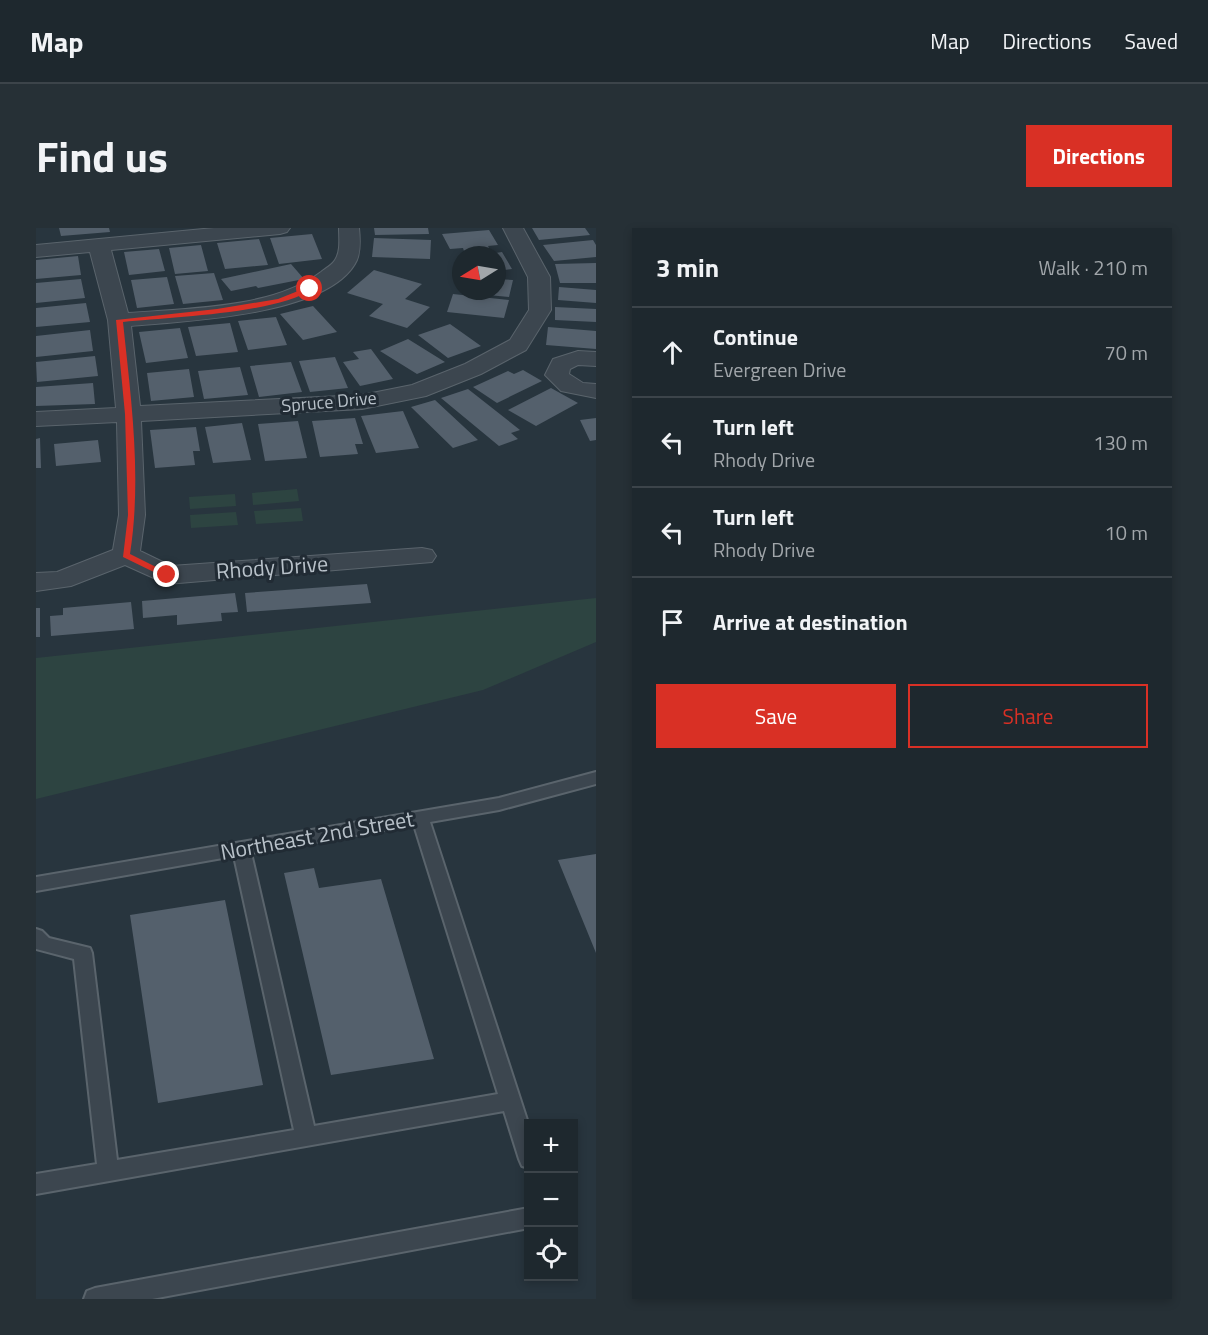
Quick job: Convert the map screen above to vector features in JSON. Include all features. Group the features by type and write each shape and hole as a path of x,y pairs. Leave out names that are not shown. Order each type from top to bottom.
{"street":[{"path":"40,228 38,250 99,245 195,232 280,228"},
{"path":"119,320 217,311 279,300 310,289 342,266 351,246 349,228"},
{"name":"Spruce Drive","path":"36,419 362,402 418,391 473,369 518,345 540,310 539,277 513,228"},
{"path":"36,582 61,580 126,555 132,515 129,414 119,320 99,245"},
{"path":"518,345 560,364 574,358 596,359"},
{"path":"560,364 557,375 561,381 577,389 596,391"},
{"name":"Rhody Drive","path":"126,555 167,575 422,556"}],"lane":[{"name":"Northeast 2nd Street","path":"36,884 499,804 596,778"},
{"path":"420,818 524,1146"},
{"path":"241,849 306,1136"},
{"path":"36,936 43,944 83,953 108,1172"},
{"path":"36,1184 510,1101"},
{"path":"94,1299 524,1219"}],"green space":[{"path":"297,489 299,501 253,505 252,493"},
{"path":"235,494 236,506 190,509 189,497"},
{"path":"301,508 303,521 256,524 254,511"},
{"path":"236,512 238,525 191,528 190,515"},
{"path":"596,598 596,642 483,690 36,799 36,658"}],"building":[{"path":"59,228 109,228 110,232 61,236"},
{"path":"374,228 428,228 429,234 375,235"},
{"path":"532,228 585,228 590,235 539,240"},
{"path":"489,230 498,245 452,246 450,249 442,234"},
{"path":"312,234 322,259 279,264 270,238"},
{"path":"374,238 431,240 430,259 372,257"},
{"path":"259,239 268,265 225,269 217,243"},
{"path":"593,240 596,245 596,257 554,261 543,245"},
{"path":"201,245 208,271 175,274 169,248"},
{"path":"159,249 165,271 129,275 124,252"},
{"path":"78,256 81,275 36,279 36,260"},
{"path":"506,259 512,269 506,270"},
{"path":"596,263 596,283 560,283 555,264"},
{"path":"291,264 304,279 231,291 221,279"},
{"path":"374,270 422,284 405,299 430,307 407,328 369,316 383,304 347,293"},
{"path":"214,273 223,300 183,304 175,276"},
{"path":"167,277 174,304 137,308 131,280"},
{"path":"81,279 85,298 36,303 36,283"},
{"path":"506,280 513,280 509,297 506,297"},
{"path":"559,287 596,290 596,303 558,300"},
{"path":"452,297 452,300 509,300 504,318 447,312"},
{"path":"86,303 90,322 36,327 36,308"},
{"path":"313,306 337,332 303,340 280,314"},
{"path":"555,307 596,309 596,322 555,320"},
{"path":"276,317 287,345 248,350 238,321"},
{"path":"230,323 238,352 196,356 188,327"},
{"path":"450,324 481,346 448,358 418,335"},
{"path":"548,327 596,331 596,349 546,345"},
{"path":"180,328 188,358 146,363 139,332"},
{"path":"90,330 93,351 36,357 36,336"},
{"path":"408,339 445,362 417,374 380,351"},
{"path":"371,349 393,379 360,386 343,362 359,359 353,352"},
{"path":"95,356 98,376 37,382 36,362"},
{"path":"335,357 348,388 310,392 299,361"},
{"path":"291,362 302,392 259,397 250,366"},
{"path":"240,367 248,395 204,399 198,371"},
{"path":"189,369 194,397 151,401 147,373"},
{"path":"523,370 542,381 497,403 473,387 508,371 514,374"},
{"path":"93,383 95,404 36,406 36,387"},
{"path":"551,388 578,403 536,426 508,410"},
{"path":"468,389 520,430 511,433 518,439 499,446 441,398"},
{"path":"435,400 478,440 453,448 411,407"},
{"path":"403,411 419,448 376,453 361,416"},
{"path":"355,418 363,444 355,444 358,454 320,457 312,421"},
{"path":"596,418 596,440 590,441 580,420"},
{"path":"298,421 307,458 265,461 258,424"},
{"path":"242,423 251,460 213,463 205,427"},
{"path":"196,427 200,451 193,451 195,465 155,468 150,430"},
{"path":"40,438 41,468 36,468 36,439"},
{"path":"98,440 101,462 56,466 54,444"},
{"path":"367,584 371,603 247,612 245,593"},
{"path":"235,593 238,612 221,613 222,621 177,625 177,615 143,618 142,601"},
{"path":"131,602 134,629 51,636 50,616 63,615 63,608"},
{"path":"36,608 40,608 40,637 36,637"},
{"path":"596,854 596,953 558,860"},
{"path":"314,868 319,888 381,879 434,1059 331,1075 284,873"},
{"path":"225,900 263,1085 158,1103 130,915"}],"route":[{"path":"167,575 126,555 132,515 129,414 119,320 217,311 279,300 310,289"}]}
